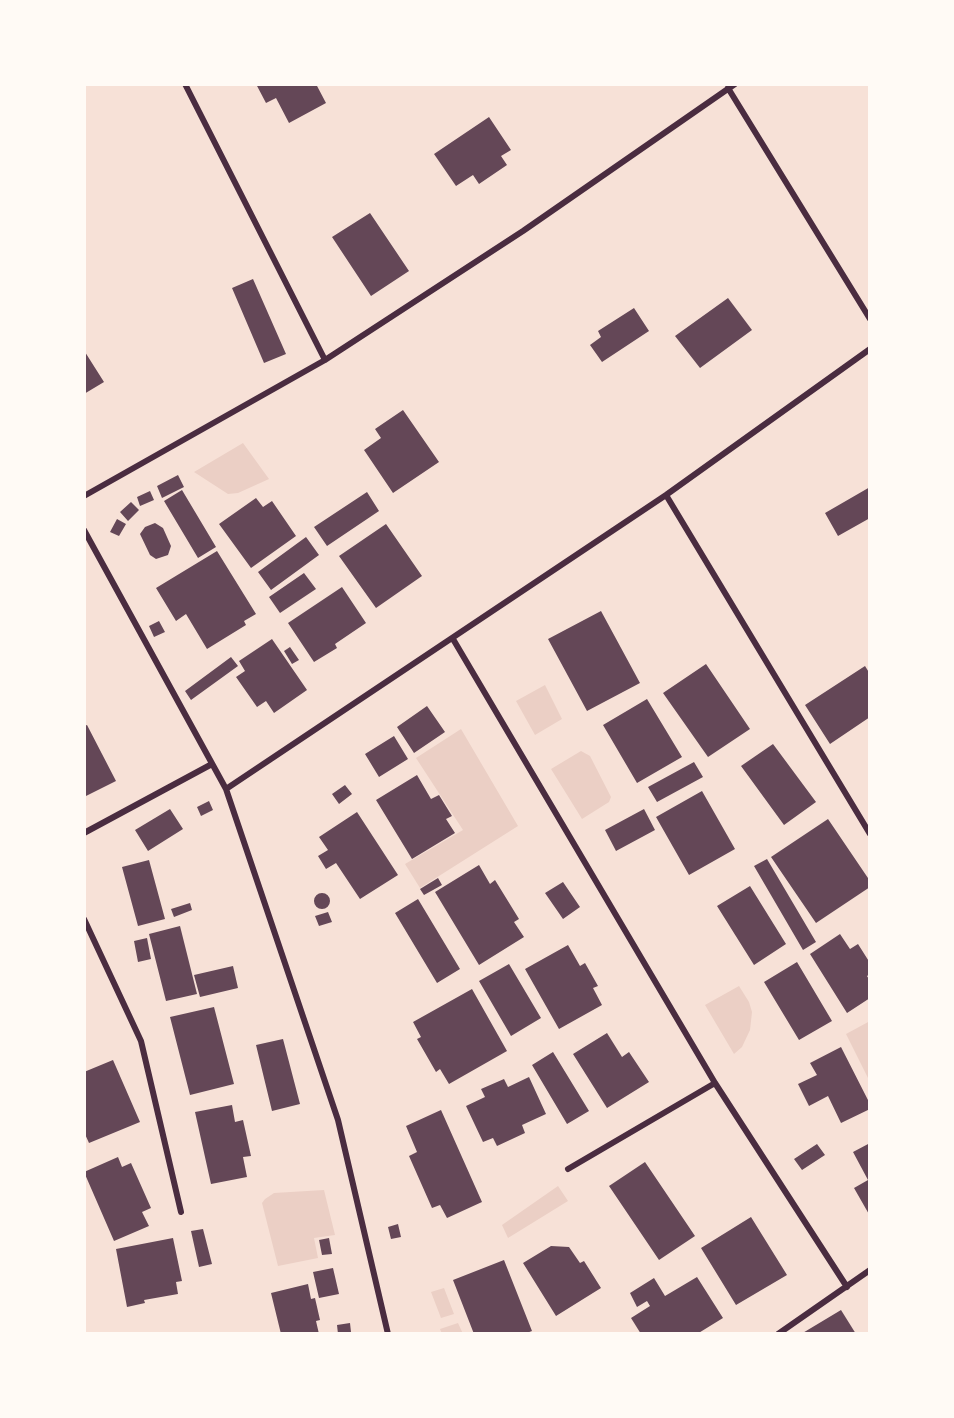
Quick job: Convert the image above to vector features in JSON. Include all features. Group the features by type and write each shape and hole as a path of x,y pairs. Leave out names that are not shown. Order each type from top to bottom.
{"street":[{"path":"185,84 325,360"},
{"path":"84,496 205,430 325,360 523,231 735,84"},
{"path":"728,88 870,319"},
{"path":"226,789 666,495 870,349"},
{"path":"666,495 870,834"},
{"path":"84,530 226,789 339,1120 388,1334"},
{"path":"453,639 715,1083 847,1287"},
{"path":"84,833 212,764"},
{"path":"84,919 141,1041 181,1212"},
{"path":"568,1169 715,1083"},
{"path":"777,1334 870,1270"}],"shaded area":[{"path":"243,443 269,479 238,493 228,494 194,472"},
{"path":"545,685 562,719 535,735 516,701"},
{"path":"461,729 518,826 420,888 405,864 463,830 416,758"},
{"path":"581,751 590,756 611,797 609,802 582,819 551,769"},
{"path":"739,986 752,1012 750,1030 742,1047 734,1054 705,1005"},
{"path":"870,1021 870,1082 846,1034"},
{"path":"558,1186 568,1201 508,1238 502,1225"},
{"path":"324,1190 335,1235 314,1238 318,1258 278,1266 262,1203 274,1193"},
{"path":"444,1288 454,1314 441,1318 431,1292"},
{"path":"458,1323 463,1334 442,1334 440,1329"}],"building":[{"path":"256,84 316,84 326,103 289,123 276,98 266,103"},
{"path":"489,117 511,150 501,156 507,165 479,184 473,175 456,186 434,154"},
{"path":"370,213 409,271 371,296 332,237"},
{"path":"253,279 286,354 264,363 232,288"},
{"path":"728,298 752,330 700,368 675,336"},
{"path":"634,308 649,331 602,362 590,345 601,337 598,331"},
{"path":"84,353 104,382 84,394"},
{"path":"403,410 439,462 393,493 364,450 381,438 375,429"},
{"path":"178,475 184,487 162,498 157,486"},
{"path":"870,487 870,518 838,536 825,513"},
{"path":"182,490 216,547 198,558 164,501"},
{"path":"150,491 154,500 140,506 137,497"},
{"path":"367,492 379,511 327,546 314,527"},
{"path":"256,498 263,507 272,501 296,536 251,568 219,524"},
{"path":"131,502 139,510 128,521 120,512"},
{"path":"117,519 126,524 119,536 110,532"},
{"path":"155,523 163,528 171,546 168,555 156,559 150,555 140,534 145,527"},
{"path":"386,524 422,576 376,608 339,556"},
{"path":"306,537 319,555 271,590 258,572"},
{"path":"217,551 256,614 244,621 246,625 207,649 186,614 176,621 156,588"},
{"path":"304,573 316,589 280,613 269,597"},
{"path":"342,587 366,623 335,644 337,648 314,662 288,623"},
{"path":"601,611 640,683 587,711 548,639"},
{"path":"159,621 165,632 154,637 149,626"},
{"path":"272,639 307,690 274,713 266,701 257,707 236,677 245,671 239,661"},
{"path":"290,647 299,660 292,664 284,651"},
{"path":"231,657 238,666 191,700 185,691"},
{"path":"706,664 750,729 708,757 663,693"},
{"path":"865,666 870,674 870,717 830,744 805,705"},
{"path":"647,699 682,757 637,783 603,725"},
{"path":"427,706 445,732 414,753 397,727"},
{"path":"87,725 116,781 84,797 84,726"},
{"path":"394,736 408,759 379,777 365,754"},
{"path":"773,744 816,802 784,825 741,766"},
{"path":"694,762 703,777 657,802 648,787"},
{"path":"417,775 431,799 439,795 452,816 446,819 455,833 412,859 376,800"},
{"path":"345,785 352,794 339,804 332,794"},
{"path":"702,791 735,849 689,875 656,817"},
{"path":"209,801 213,810 201,816 197,807"},
{"path":"170,809 183,829 148,851 135,830"},
{"path":"644,809 655,830 616,851 605,830"},
{"path":"357,812 398,875 360,899 336,863 326,869 318,856 328,850 319,837"},
{"path":"828,819 870,881 870,887 816,923 771,857"},
{"path":"767,859 816,942 803,950 754,866"},
{"path":"149,860 165,919 138,926 122,867"},
{"path":"479,865 490,884 495,880 519,919 514,922 524,937 479,965 435,892"},
{"path":"438,878 442,885 424,895 420,889"},
{"path":"563,882 580,907 563,919 545,893"},
{"path":"750,886 786,944 754,965 717,906"},
{"path":"322,893 328,895 330,901 328,907 322,909 316,907 314,901 316,895"},
{"path":"418,899 460,969 437,983 395,913"},
{"path":"190,903 192,910 174,917 171,909"},
{"path":"328,912 332,922 319,926 315,916"},
{"path":"180,926 197,994 166,1001 149,934"},
{"path":"840,934 850,949 858,944 870,963 870,974 867,976 870,981 870,998 847,1013 810,954"},
{"path":"147,938 151,959 138,962 134,941"},
{"path":"568,945 580,966 585,963 598,986 593,988 602,1005 559,1029 525,969"},
{"path":"797,962 832,1021 799,1040 764,982"},
{"path":"509,964 541,1018 511,1036 479,981"},
{"path":"233,966 238,988 200,997 194,975"},
{"path":"472,989 507,1051 449,1084 440,1069 436,1072 417,1039 421,1037 413,1022"},
{"path":"214,1007 234,1084 190,1095 170,1017"},
{"path":"607,1033 622,1057 629,1052 649,1082 607,1108 573,1054"},
{"path":"283,1039 300,1104 272,1111 256,1045"},
{"path":"841,1047 870,1104 870,1109 841,1123 828,1096 809,1106 798,1084 817,1075 810,1063"},
{"path":"553,1052 589,1111 567,1124 532,1065"},
{"path":"113,1060 140,1122 89,1143 84,1132 84,1072"},
{"path":"529,1077 546,1114 522,1125 525,1133 497,1146 493,1138 483,1142 466,1106 485,1097 481,1089 504,1079 508,1087"},
{"path":"232,1105 235,1122 243,1120 251,1156 243,1157 247,1177 211,1184 195,1112"},
{"path":"441,1110 482,1202 447,1218 440,1205 432,1208 409,1156 417,1152 406,1126"},
{"path":"870,1143 870,1216 854,1188 868,1180 853,1152"},
{"path":"817,1144 825,1155 802,1170 794,1159"},
{"path":"118,1157 122,1167 131,1163 151,1208 142,1212 149,1226 114,1241 84,1172"},
{"path":"645,1162 695,1236 659,1260 609,1186"},
{"path":"751,1217 787,1275 736,1305 701,1248"},
{"path":"398,1224 401,1237 391,1239 388,1227"},
{"path":"203,1229 212,1264 199,1267 191,1231"},
{"path":"173,1238 182,1281 176,1282 178,1294 144,1300 145,1303 127,1307 116,1249"},
{"path":"329,1238 332,1254 322,1255 319,1240"},
{"path":"551,1246 569,1247 580,1263 584,1261 601,1288 556,1316 523,1263"},
{"path":"504,1260 532,1331 524,1334 474,1334 453,1280"},
{"path":"333,1268 339,1294 319,1298 313,1272"},
{"path":"697,1277 723,1318 697,1334 682,1332 641,1334 631,1318 650,1306 647,1301 637,1307 630,1293 654,1278 665,1296"},
{"path":"308,1284 311,1299 315,1298 320,1320 316,1321 319,1334 281,1334 271,1293"},
{"path":"841,1310 856,1334 801,1334"},
{"path":"350,1323 351,1332 338,1334 337,1325"}]}
